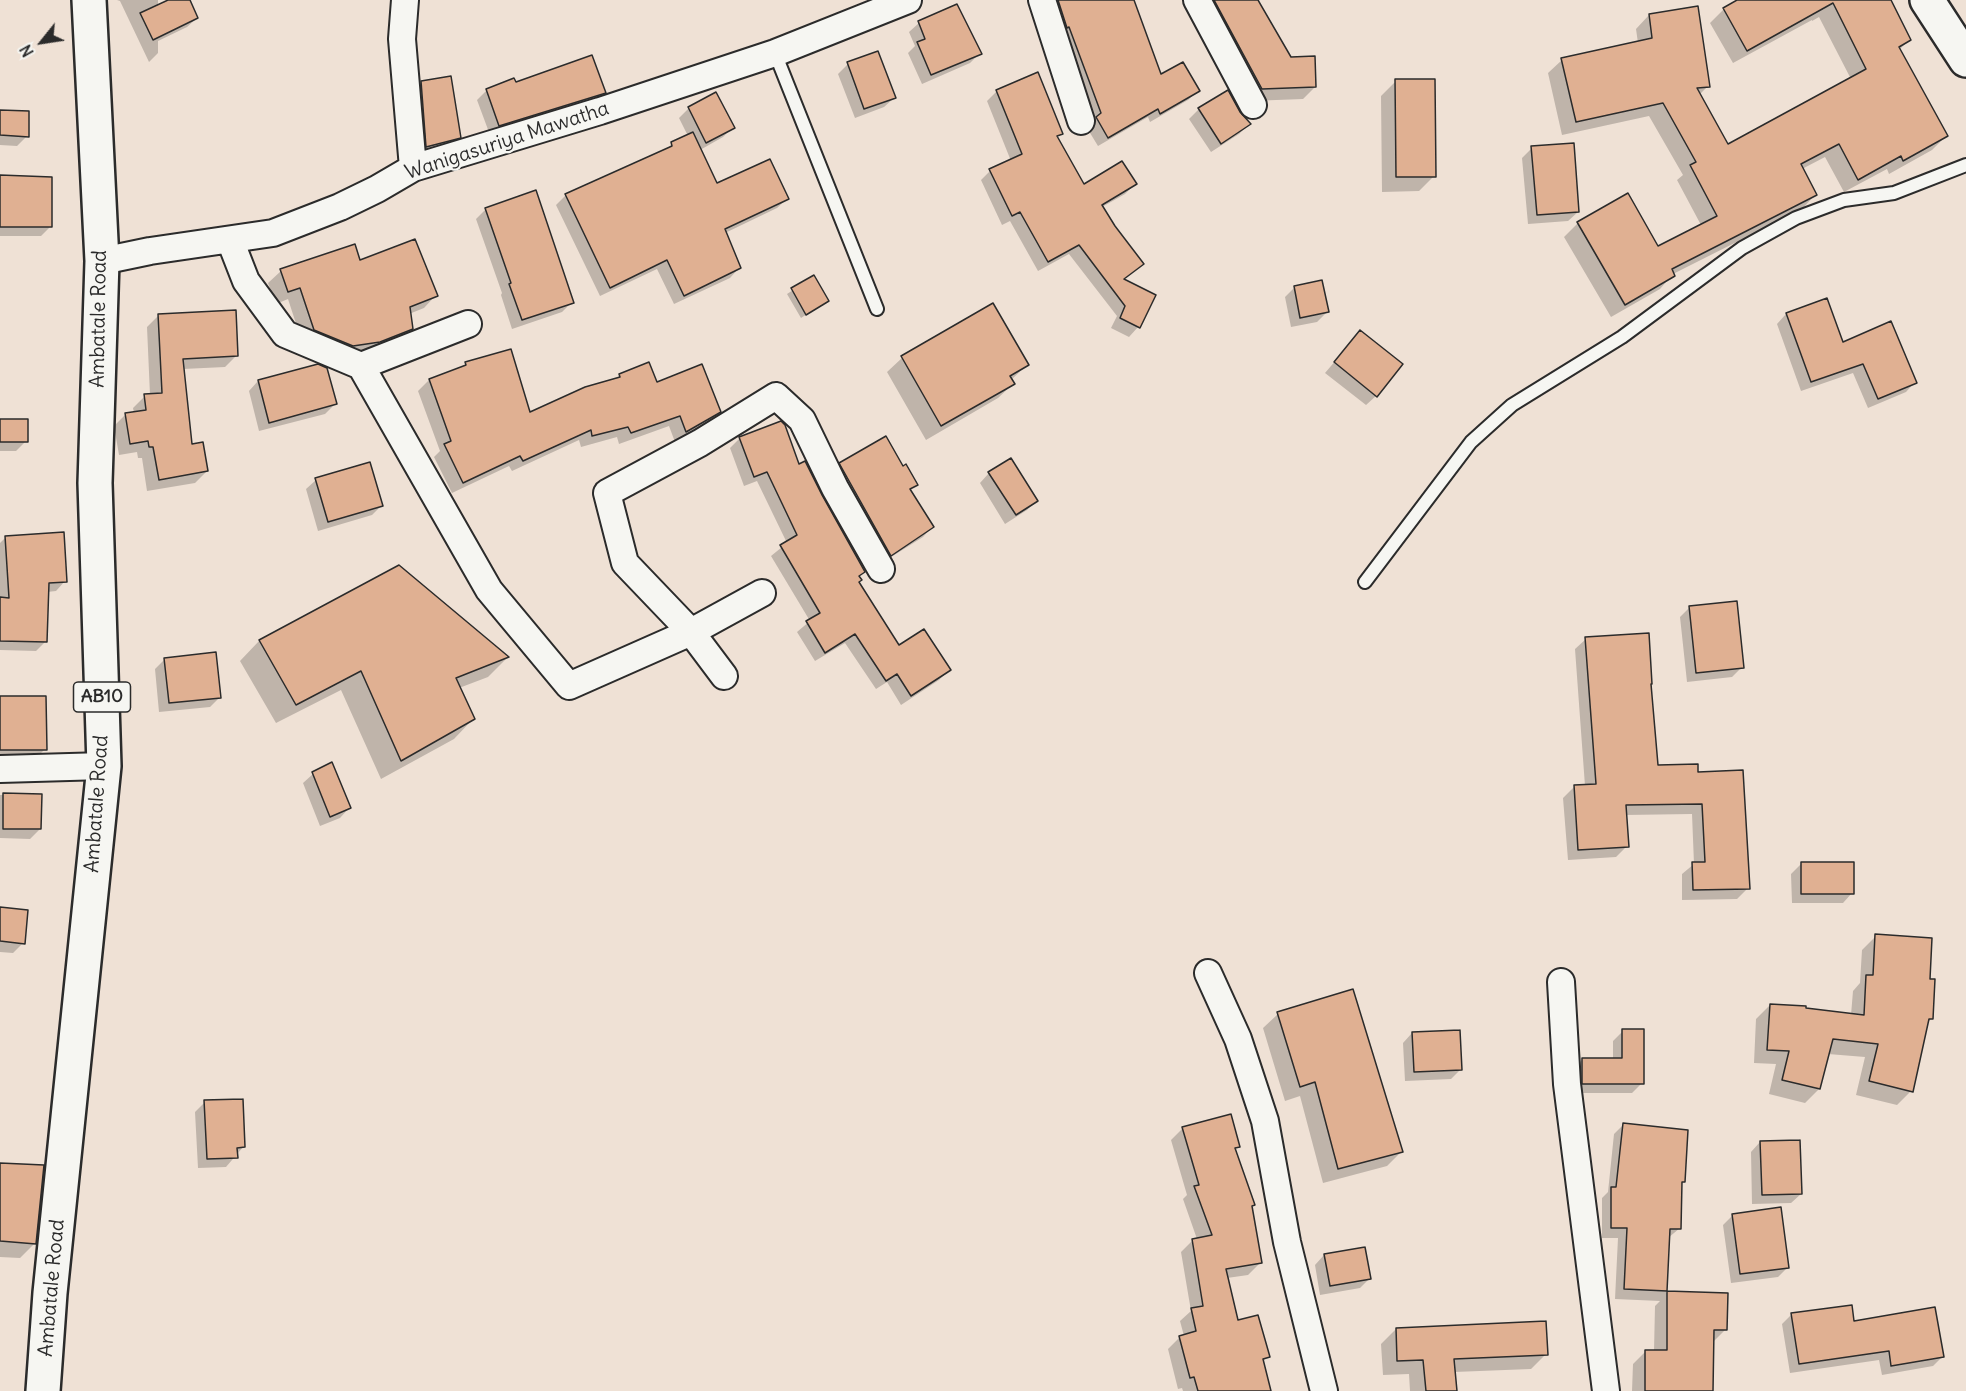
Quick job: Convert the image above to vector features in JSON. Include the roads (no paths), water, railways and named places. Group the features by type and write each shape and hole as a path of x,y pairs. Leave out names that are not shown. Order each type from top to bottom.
{"main road":[{"name":"Ambatale Road","path":"43,1391 50,1293 104,766 95,483 102,261 89,0"},
{"path":"1927,0 1966,60"}],"street":[{"path":"405,0 402,39 414,168"},
{"name":"Wanigasuriya Mawatha","path":"102,261 150,251 273,233 340,207 414,168 600,111 775,53 908,0"},
{"path":"1042,0 1081,121"},
{"path":"1197,0 1252,105"},
{"path":"230,240 246,281 285,334 361,366 489,590 569,686 691,632 762,593"},
{"path":"361,366 468,324"},
{"path":"724,676 691,632 625,563 607,493 700,443 776,396 802,420 835,488 881,569"},
{"path":"0,769 104,766"},
{"path":"1208,973 1238,1039 1264,1121 1287,1242 1324,1391"},
{"path":"1561,982 1567,1084 1606,1391"}],"lane":[{"path":"775,53 877,309"},
{"path":"1365,582 1471,442 1512,405 1622,337 1742,248 1796,218 1844,200 1894,193 1966,165"}]}
